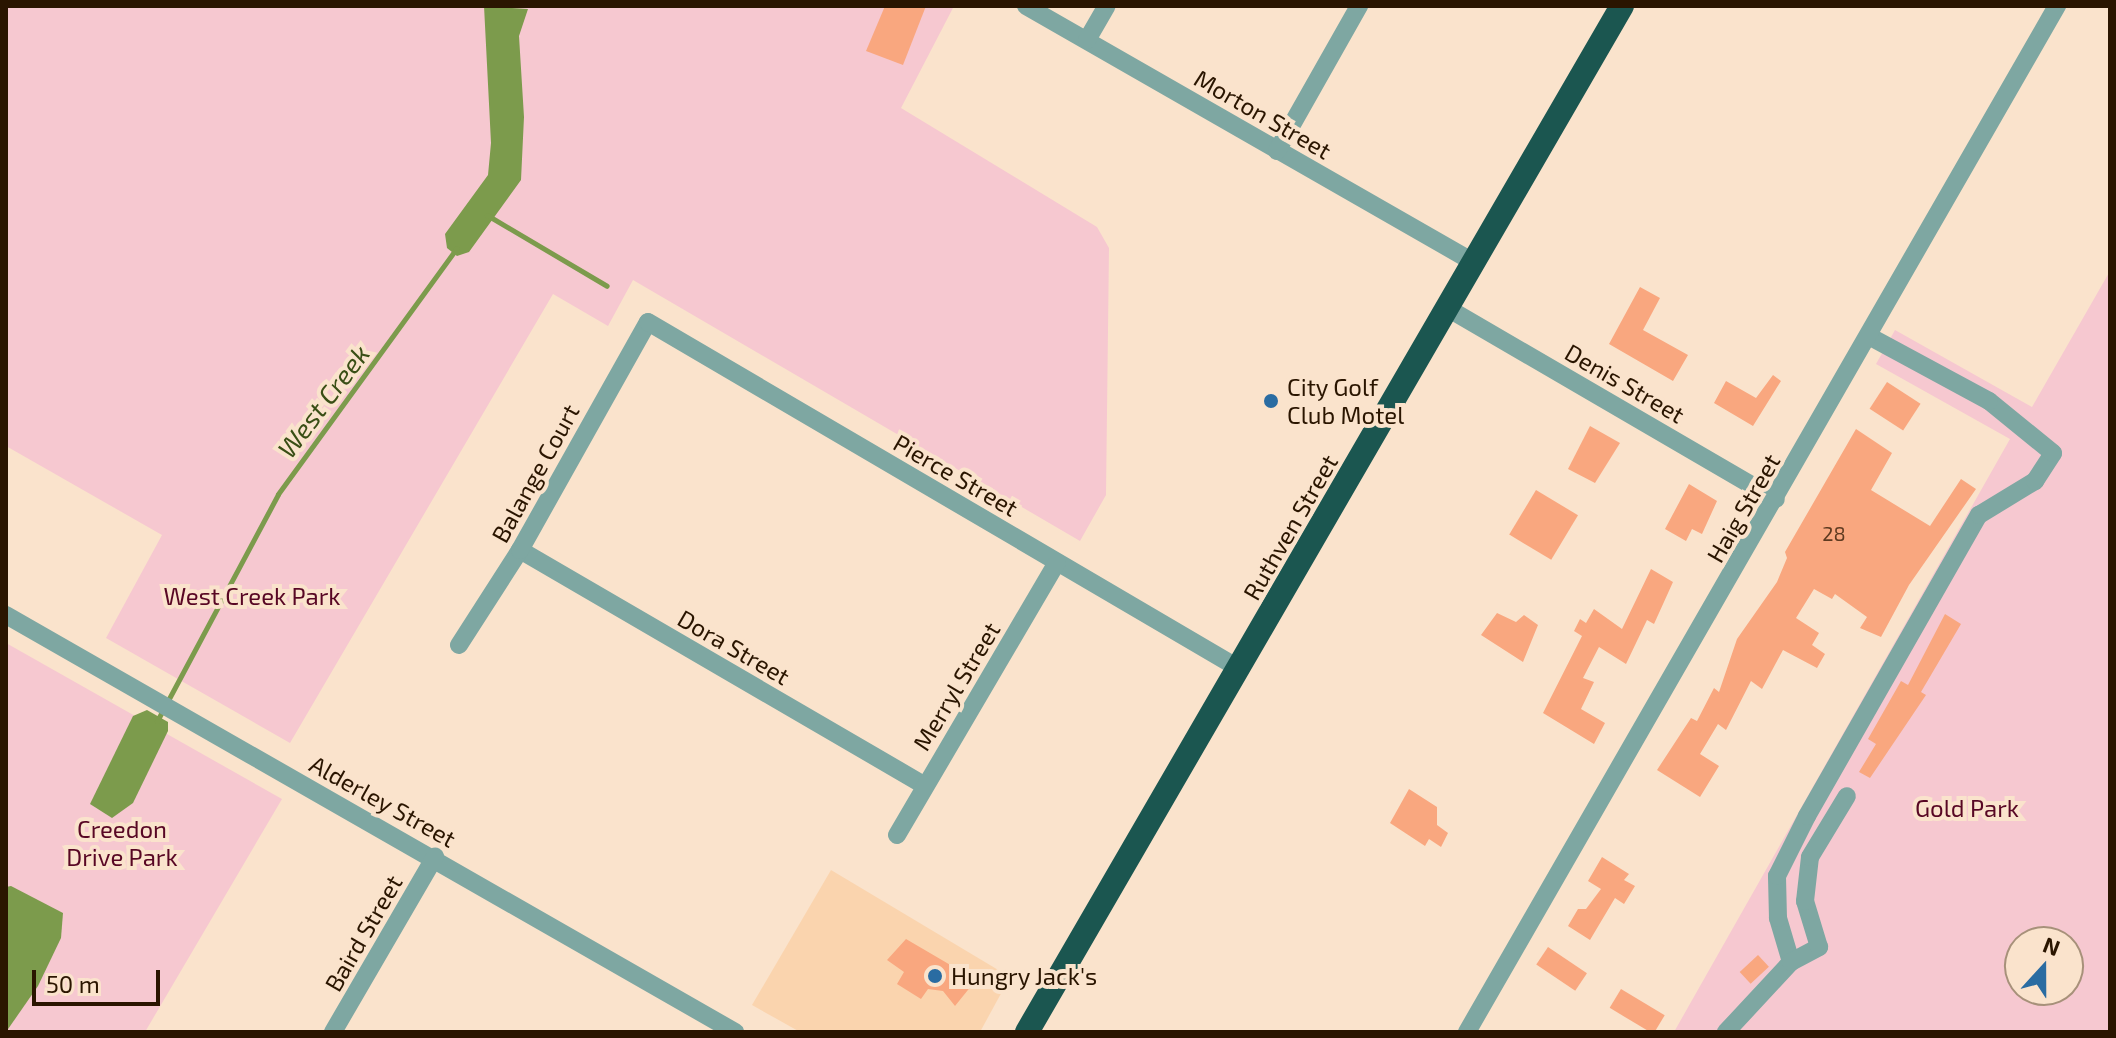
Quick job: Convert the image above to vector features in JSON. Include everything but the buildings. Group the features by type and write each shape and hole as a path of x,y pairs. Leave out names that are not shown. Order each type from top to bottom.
{"highway":[{"name":"Ruthven Street","path":"1027,1032 1622,6"}],"street":[{"name":"Morton Street","path":"1026,6 1475,263"},
{"path":"1087,40 1107,6"},
{"path":"1277,151 1359,6"},
{"name":"Haig Street","path":"1467,1032 2057,6"},
{"name":"Denis Street","path":"1449,309 1776,499"},
{"name":"Pierce Street","path":"648,322 1240,669"},
{"name":"Balange Court","path":"459,645 520,550 648,322"},
{"path":"1791,962 1778,918 1777,876 1807,816 1979,515 2035,481 2053,453 1989,401 1869,336"},
{"name":"Dora Street","path":"520,550 924,785"},
{"name":"Merryl Street","path":"897,835 1057,562"},
{"name":"Alderley Street","path":"6,615 435,857 735,1032"},
{"path":"1726,1032 1791,962 1819,947 1805,901 1810,857 1847,796"},
{"name":"Baird Street","path":"333,1032 435,857"}],"shaded area":[{"path":"484,6 528,9 519,36 524,117 521,180 469,252 457,256 447,248 445,234 488,175 491,143"},
{"path":"147,710 168,722 168,731 133,803 112,818 90,804 133,716"},
{"path":"831,870 1010,977 980,1032 800,1032 752,1005"},
{"path":"11,886 63,913 61,938 38,986 6,1032 6,887"}],"green space":[{"name":"West Creek Park","path":"6,6 954,6 901,108 1097,227 1109,248 1106,495 1080,541 633,280 608,326 553,294 290,743 106,638 162,535 6,446"},
{"name":"Gold Park","path":"2110,271 2110,1032 1674,1032 2010,439 1876,364 1895,330 2032,407"},
{"name":"Creedon Drive Park","path":"6,643 282,799 145,1032 6,1032"}],"waterway":[{"path":"487,215 607,286"},
{"name":"West Creek","path":"157,721 278,494 457,248"}],"place":[{"name":"City Golf Club Motel","path":"1271,401"},
{"name":"Hungry Jack's","path":"935,976"}]}
